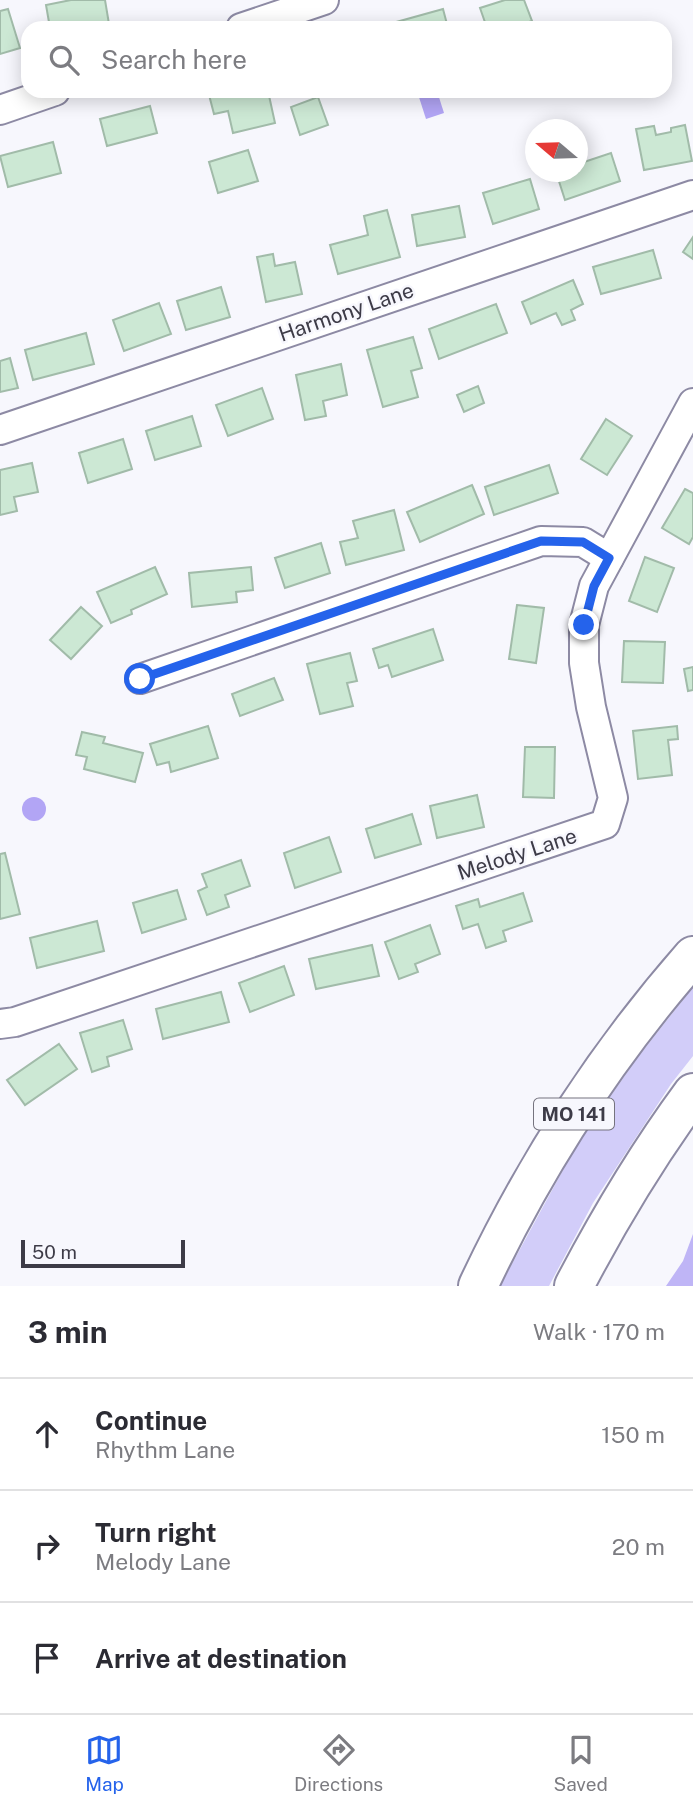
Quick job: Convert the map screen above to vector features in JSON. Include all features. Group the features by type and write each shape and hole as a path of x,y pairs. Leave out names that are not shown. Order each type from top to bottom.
{"highway":[{"name":"MO 141","path":"478,1286 536,1174 580,1105 628,1038 693,956"},
{"path":"574,1286 643,1164 693,1093"}],"street":[{"path":"262,21 324,0"},
{"path":"0,110 35,98"},
{"name":"Harmony Lane","path":"0,430 693,195"},
{"name":"Melody Lane","path":"0,1024 15,1022 605,824 613,798 591,707 584,663 584,625 594,586 693,403"},
{"path":"140,679 541,541 583,542 609,558"}],"shaded area":[{"path":"419,98 439,98 444,113 426,119"},
{"path":"34,797 45,804 46,809 39,820 34,821 23,814 22,809 29,798"},
{"path":"693,987 693,1056 671,1084 593,1203 549,1286 500,1286 576,1146 637,1058"},
{"path":"693,1234 693,1286 666,1286 683,1261"}],"building":[{"path":"71,0 105,0 108,21 49,21 46,5"},
{"path":"505,0 524,0 532,21 485,21 480,8"},
{"path":"8,9 20,48 0,54 0,11"},
{"path":"443,9 446,21 400,21"},
{"path":"210,98 270,98 275,123 233,133 228,111 214,114"},
{"path":"318,98 328,125 300,135 291,107"},
{"path":"150,106 157,133 107,146 100,119"},
{"path":"685,125 692,161 644,170 636,129 654,126 656,135"},
{"path":"53,142 61,173 8,187 0,156"},
{"path":"248,150 258,181 218,193 209,162"},
{"path":"611,153 620,181 565,200 559,182 588,182 588,161"},
{"path":"525,180 531,182 539,209 493,224 483,193"},
{"path":"459,206 465,237 417,246 412,215"},
{"path":"387,210 400,257 338,274 330,245 368,235 364,216"},
{"path":"693,237 693,259 683,252"},
{"path":"653,250 661,278 601,294 593,267"},
{"path":"273,254 275,266 295,262 302,294 266,302 257,257"},
{"path":"573,280 583,304 571,310 575,320 562,325 556,313 531,324 522,302"},
{"path":"221,287 230,317 186,330 177,301"},
{"path":"159,303 171,334 124,351 113,320"},
{"path":"496,304 507,333 439,359 429,329"},
{"path":"86,333 94,364 33,380 25,350"},
{"path":"413,337 422,368 411,371 418,397 383,407 367,350"},
{"path":"10,358 18,388 0,392 0,361"},
{"path":"341,364 347,395 323,401 326,416 305,420 296,375"},
{"path":"478,386 484,403 464,412 457,395"},
{"path":"262,388 273,419 228,436 216,405"},
{"path":"192,416 201,446 155,460 146,431"},
{"path":"606,419 632,436 607,475 581,459"},
{"path":"123,439 132,469 88,483 79,453"},
{"path":"32,463 38,492 14,497 17,511 0,515 0,470"},
{"path":"549,465 558,493 494,515 485,487"},
{"path":"472,485 484,514 420,542 407,512"},
{"path":"685,489 693,493 693,537 689,544 662,528"},
{"path":"394,510 404,550 346,565 340,542 358,538 353,521"},
{"path":"321,543 330,573 285,588 275,558"},
{"path":"645,557 674,568 657,612 629,601"},
{"path":"155,567 167,594 131,610 132,614 111,623 97,592"},
{"path":"251,567 253,590 236,592 237,602 192,607 189,573"},
{"path":"517,605 544,608 536,663 509,659"},
{"path":"81,607 102,626 71,659 50,640"},
{"path":"433,629 443,660 392,677 388,665 379,668 373,649"},
{"path":"624,641 665,642 663,683 622,682"},
{"path":"350,653 357,681 347,683 353,706 320,714 307,664"},
{"path":"693,667 693,690 688,691 684,669"},
{"path":"274,678 283,700 240,716 232,694"},
{"path":"208,726 218,758 171,772 169,762 157,765 150,744"},
{"path":"677,726 678,739 668,740 672,775 638,779 633,731"},
{"path":"82,732 105,737 103,743 143,753 135,782 84,769 87,757 76,755"},
{"path":"525,747 555,747 554,798 523,797"},
{"path":"477,795 484,827 437,838 430,806"},
{"path":"412,814 421,844 375,858 366,829"},
{"path":"329,837 341,872 295,888 284,853"},
{"path":"5,853 20,914 0,919 0,854"},
{"path":"241,860 250,886 225,895 229,907 207,915 198,891 207,887 202,874"},
{"path":"177,890 186,919 142,933 133,903"},
{"path":"523,893 532,921 503,931 506,941 486,948 478,924 463,929 456,906 478,899 480,907"},
{"path":"97,921 104,951 37,968 30,938"},
{"path":"430,925 440,954 415,964 418,972 399,979 385,942"},
{"path":"372,945 379,976 316,989 309,959"},
{"path":"284,966 294,995 250,1012 239,983"},
{"path":"221,992 229,1022 163,1039 156,1009"},
{"path":"123,1020 132,1049 107,1057 109,1066 92,1072 80,1033"},
{"path":"59,1044 77,1069 25,1105 7,1080"}],"route":[{"path":"140,679 541,541 583,542 609,558 594,586 584,625"}]}
